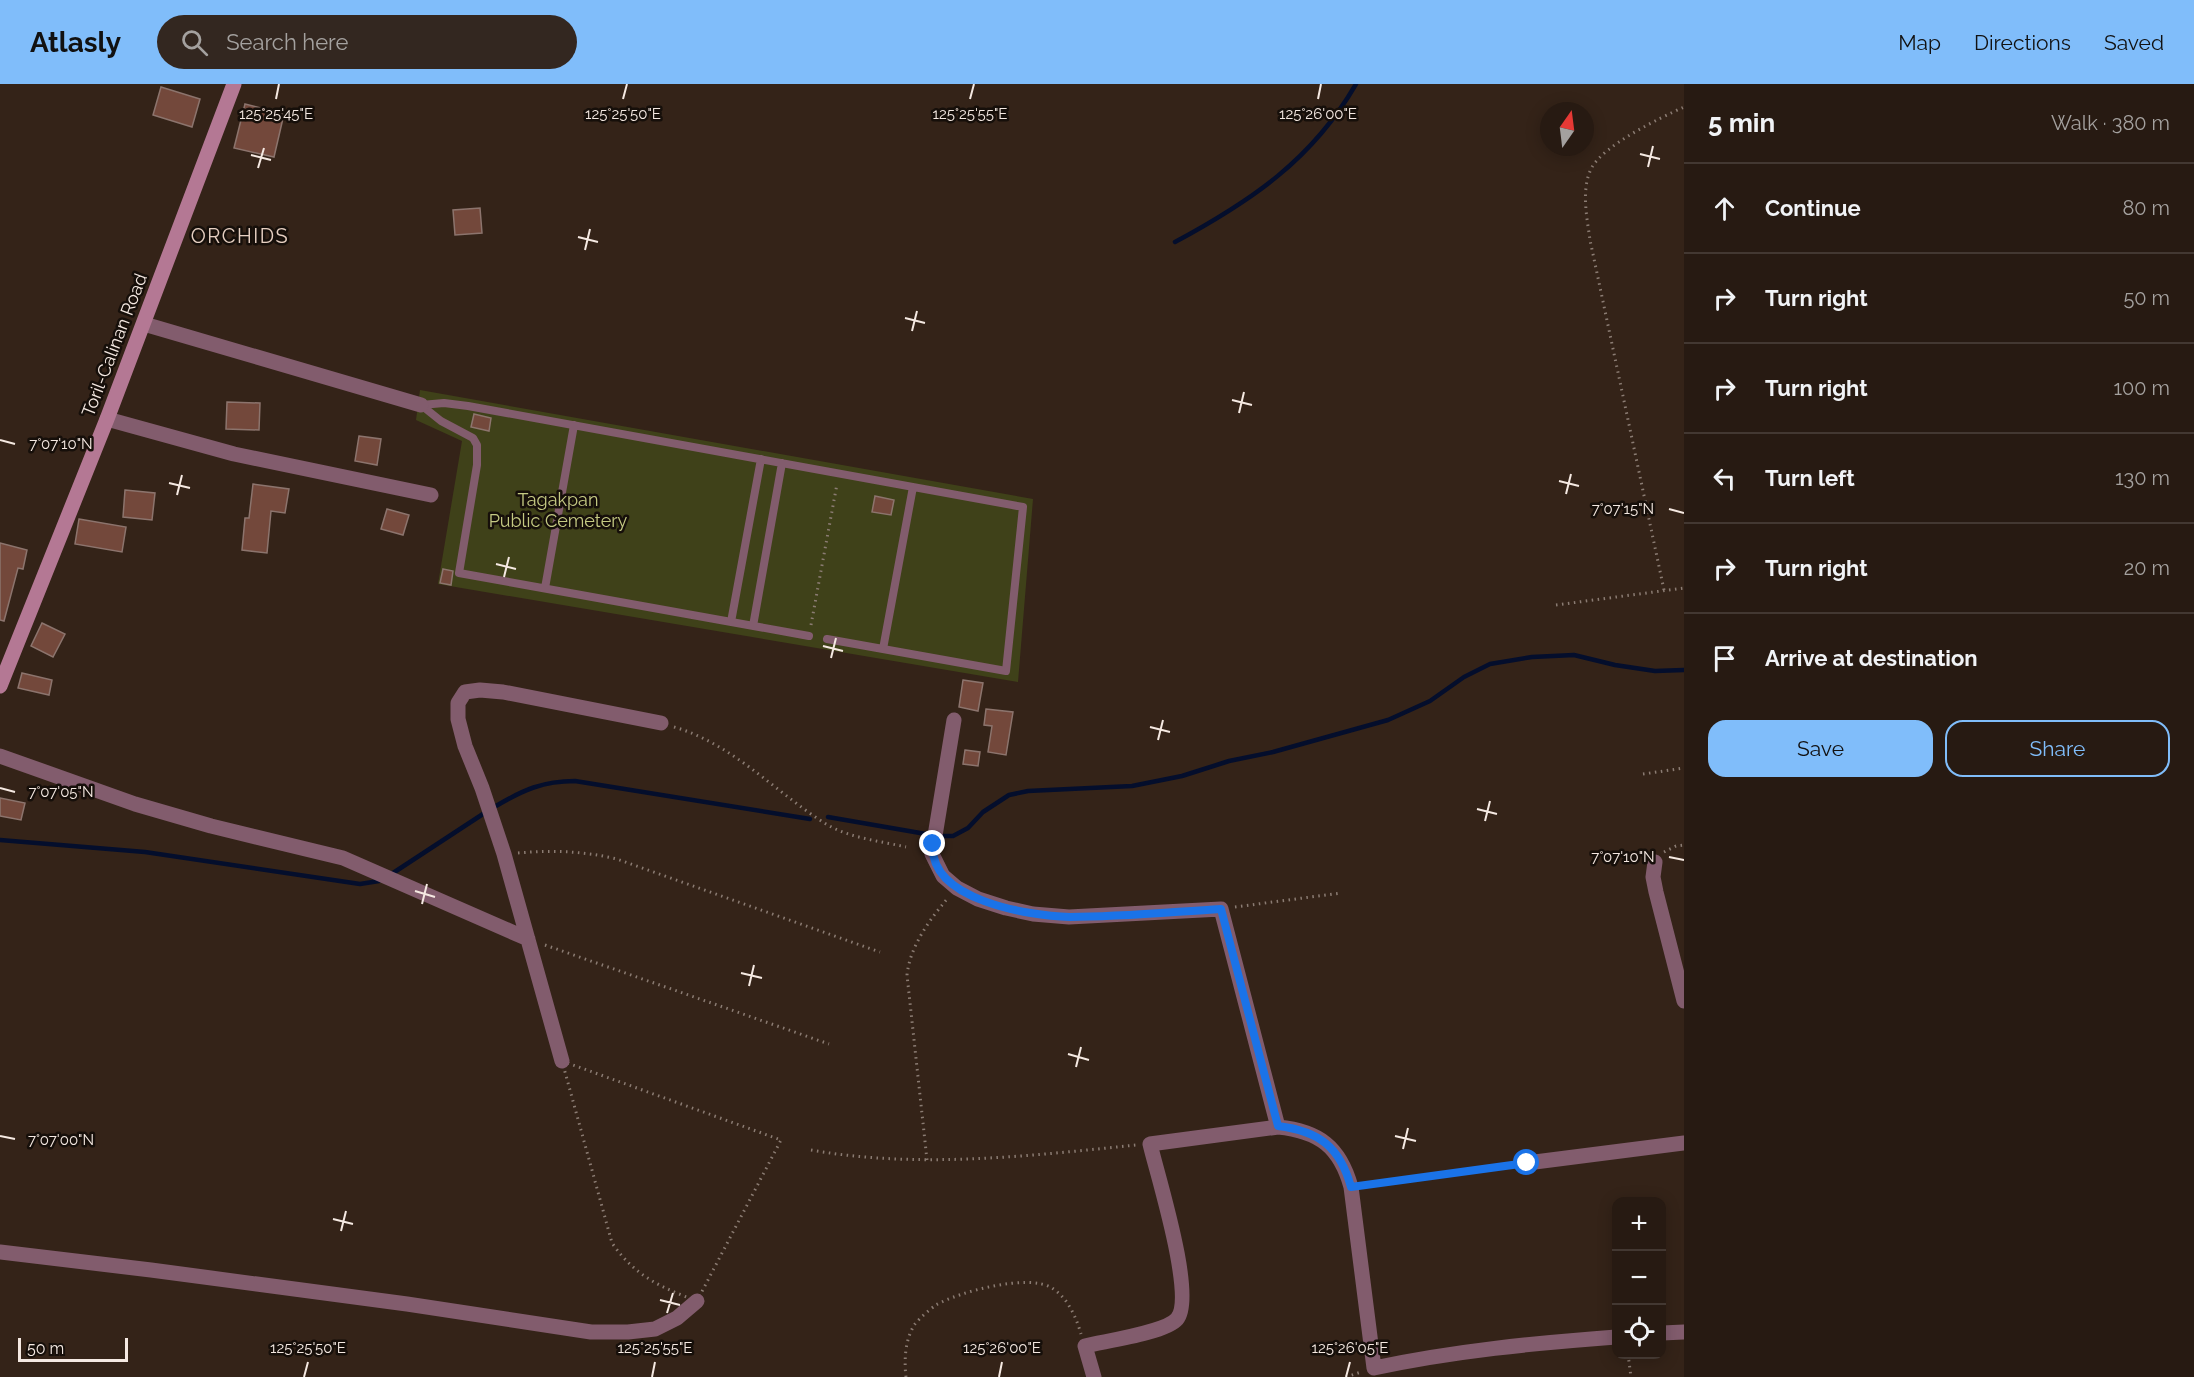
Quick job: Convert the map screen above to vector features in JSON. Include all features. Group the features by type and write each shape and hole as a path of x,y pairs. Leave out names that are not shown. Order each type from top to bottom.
{"main road":[{"name":"Toril-Calinan Road","path":"0,686 144,324 234,84"}],"street":[{"path":"144,324 422,405"},
{"path":"107,419 234,454 431,495"},
{"path":"562,1061 504,854 458,719 458,703 465,692 480,690 503,692 661,723"},
{"path":"954,720 932,854 943,876 957,888 978,899 1034,914 1069,917 1221,909 1278,1126"},
{"path":"0,756 135,804 211,826 343,858 528,939"},
{"path":"1655,862 1653,878 1684,1001"},
{"path":"1094,1377 1085,1346 1144,1333 1168,1325 1178,1318 1183,1305 1181,1270 1150,1144 1278,1126 1299,1129 1319,1138 1334,1151 1346,1168 1351,1187 1374,1368 1524,1344 1612,1337"},
{"path":"1527,1163 1684,1143"},
{"path":"0,1252 140,1268 407,1304 591,1332 655,1329 677,1318 697,1301"},
{"path":"1666,1333 1684,1332"}],"lane":[{"path":"422,405 456,404 1023,507 1006,671 827,639"},
{"path":"422,405 441,421 473,438 477,445 477,465 459,573 809,636"},
{"path":"545,588 574,425"},
{"path":"731,622 761,459"},
{"path":"753,626 783,463"},
{"path":"883,649 913,487"}],"path":[{"path":"1664,590 1590,240 1586,206 1587,185 1591,170 1601,156 1644,126 1684,107"},
{"path":"809,636 838,473"},
{"path":"1556,605 1684,588"},
{"path":"661,723 685,730 740,760 828,825 869,839 906,847"},
{"path":"1643,774 1684,768"},
{"path":"1655,862 1662,853 1676,846 1684,846"},
{"path":"504,854 564,850 617,859 880,952"},
{"path":"927,1160 907,975 908,962 935,913 957,888"},
{"path":"1221,909 1341,893"},
{"path":"528,939 829,1044"},
{"path":"562,1061 781,1140 697,1301 667,1290 642,1276 623,1259 612,1243 562,1061"},
{"path":"811,1150 859,1158 927,1160 1150,1144"},
{"path":"1351,1187 1527,1163"},
{"path":"906,1377 904,1366 906,1344 916,1323 936,1305 966,1294 1016,1283 1038,1282 1052,1288 1065,1300 1076,1317 1085,1346"},
{"path":"1629,1359 1631,1377"}],"green space":[{"name":"Tagakpan Public Cemetery","path":"420,390 1033,499 1018,682 438,584 462,441 416,420"}],"building":[{"path":"161,87 200,99 192,127 153,115"},
{"path":"245,104 284,114 274,157 234,148"},
{"path":"480,208 482,233 455,235 453,210"},
{"path":"227,402 260,403 259,430 226,429"},
{"path":"474,414 491,418 489,431 471,427"},
{"path":"359,436 381,439 377,465 355,461"},
{"path":"253,484 289,489 285,513 271,511 267,553 242,550 245,518 249,518"},
{"path":"125,490 155,493 152,520 123,517"},
{"path":"875,496 894,500 891,515 872,512"},
{"path":"387,509 409,515 403,535 381,529"},
{"path":"79,519 126,527 122,552 75,544"},
{"path":"0,543 27,550 23,569 18,568 4,621 0,620"},
{"path":"443,569 453,571 451,585 440,583"},
{"path":"42,623 65,634 53,657 31,646"},
{"path":"22,673 52,680 49,695 18,688"},
{"path":"963,680 983,683 978,711 959,707"},
{"path":"986,709 1013,712 1006,755 988,752 992,726 984,725"},
{"path":"965,750 980,752 978,766 963,764"},
{"path":"0,798 25,803 21,820 0,816"}],"waterway":[{"path":"1175,242 1229,211 1278,176 1320,135 1356,84"},
{"path":"942,836 953,836 968,828 983,812 1009,795 1028,791 1132,786 1182,776 1229,761 1273,752 1388,720 1430,701 1464,677 1490,664 1532,657 1574,655 1615,665 1655,671 1684,670"},
{"path":"496,806 534,787 575,781 810,819"},
{"path":"393,873 486,812"},
{"path":"828,817 926,834"},
{"path":"0,840 145,852 360,884 379,881"}],"district":[{"name":"ORCHIDS","path":"240,236"}],"route":[{"path":"933,844 932,854 943,876 957,888 978,899 1006,908 1034,914 1069,917 1221,909 1278,1126 1299,1129 1319,1138 1334,1151 1346,1168 1351,1187 1527,1163"}]}
